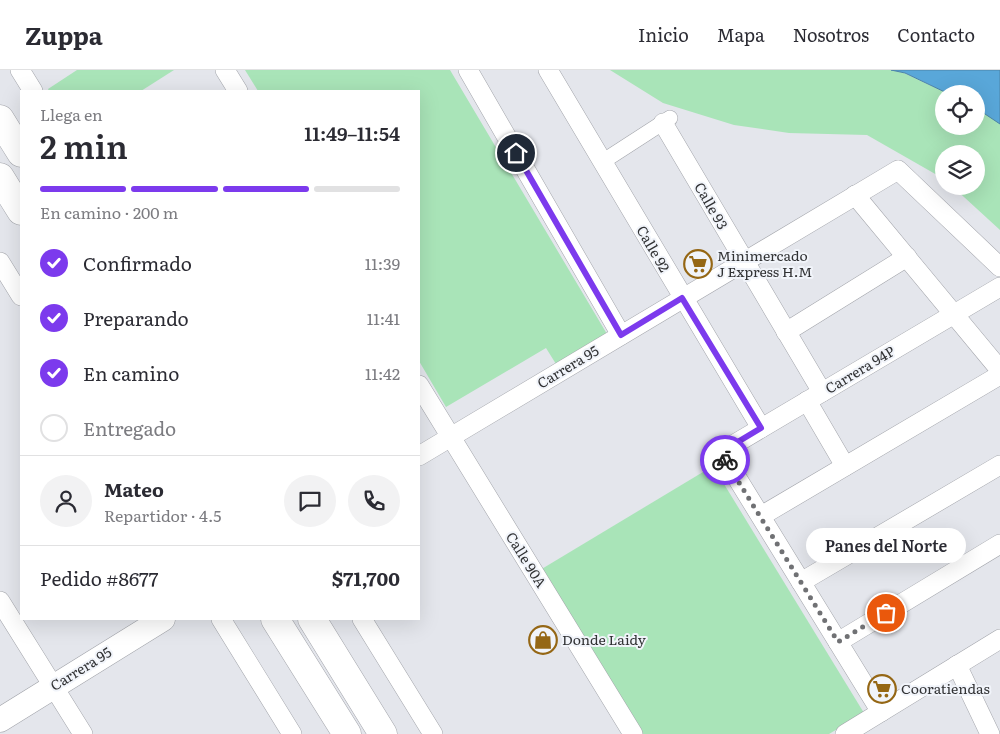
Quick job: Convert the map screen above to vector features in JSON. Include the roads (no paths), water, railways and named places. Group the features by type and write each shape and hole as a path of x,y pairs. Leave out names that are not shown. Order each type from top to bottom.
{"main road":[{"path":"0,119 20,152"},
{"path":"0,177 20,209"},
{"path":"276,620 347,734"},
{"path":"313,620 383,734"}],"street":[{"path":"20,70 32,90"},
{"path":"224,70 237,90"},
{"path":"468,70 621,335"},
{"name":"Calle 92","path":"548,70 761,428"},
{"path":"602,162 666,120"},
{"name":"Calle 93","path":"666,120 744,262 786,332 845,466"},
{"name":"Carrera 95","path":"420,455 898,170 1000,267"},
{"path":"856,195 1000,370"},
{"path":"786,332 907,257"},
{"path":"0,262 20,294"},
{"name":"Carrera 94P","path":"761,516 721,452 1000,287"},
{"path":"881,712 761,516 1000,375"},
{"name":"Calle 90A","path":"420,387 633,734"},
{"path":"801,582 1000,465"},
{"path":"838,642 1000,544"},
{"path":"0,601 83,734"},
{"name":"Carrera 95","path":"0,720 160,620"},
{"path":"222,620 292,734"},
{"path":"363,620 434,734"},
{"path":"845,734 1000,639"},
{"path":"957,665 990,734"}],"water":[{"path":"891,70 1000,70 1000,124 985,114 985,85 935,85 935,87 905,73"}],"place":[{"name":"Minimercado J Express H.M","path":"698,264"},
{"name":"Panes del Norte","path":"886,613"},
{"name":"Donde Laidy","path":"543,640"},
{"name":"Cooratiendas","path":"882,689"}]}
